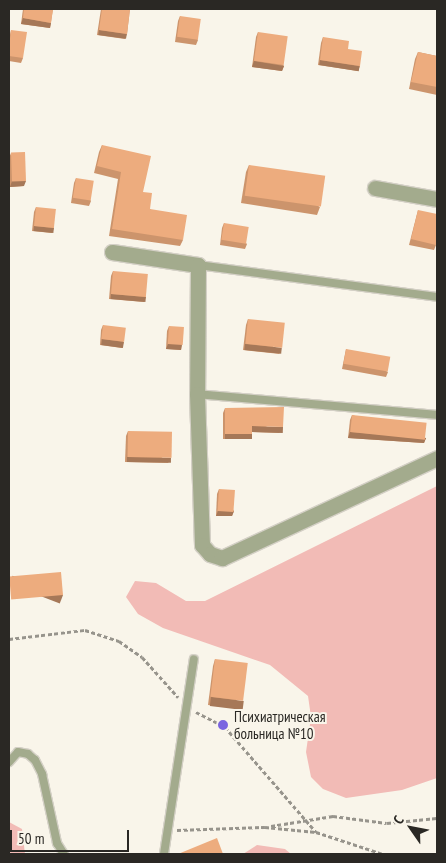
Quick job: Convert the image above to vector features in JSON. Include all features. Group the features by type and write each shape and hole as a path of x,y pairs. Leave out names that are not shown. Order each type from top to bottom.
{"street":[{"path":"375,188 437,199"},
{"path":"112,252 198,265 197,394 202,545 210,554 222,558 437,458"}],"lane":[{"path":"198,265 437,297"},
{"path":"197,394 437,415"},
{"path":"164,854 194,659"},
{"path":"9,762 18,752 28,754 36,760 42,774 57,843 64,854"}],"path":[{"path":"265,827 333,816 387,823 437,818"},
{"path":"169,830 265,827 316,832 383,854"}],"shaded area":[{"path":"437,486 437,778 402,790 346,798 323,789 311,777 306,752 311,717 308,696 270,665 163,628 138,614 126,597 135,581 156,583 186,601 205,601"},
{"path":"9,822 22,829 25,854 9,854"},
{"path":"257,845 285,849 291,854 243,854"}],"building":[{"path":"24,9 53,9 51,23 23,18"},
{"path":"102,9 130,9 127,34 99,30"},
{"path":"180,16 201,19 198,40 177,37"},
{"path":"11,30 27,32 23,58 9,56"},
{"path":"258,32 288,36 284,65 254,61"},
{"path":"323,37 349,41 348,49 362,51 360,66 320,60"},
{"path":"418,52 437,56 437,87 411,82"},
{"path":"102,145 151,156 143,192 152,193 150,209 187,215 183,240 112,229 121,172 97,166"},
{"path":"11,152 25,152 26,181 12,181"},
{"path":"249,165 325,176 321,206 245,196"},
{"path":"76,178 94,181 91,201 73,198"},
{"path":"36,207 56,209 54,228 34,226"},
{"path":"418,210 437,214 436,245 411,239"},
{"path":"224,223 249,227 246,244 221,240"},
{"path":"113,271 148,274 146,297 111,294"},
{"path":"248,319 285,323 282,348 245,344"},
{"path":"103,325 126,328 124,342 101,339"},
{"path":"169,326 184,327 183,345 168,344"},
{"path":"346,349 390,357 388,372 343,364"},
{"path":"284,407 283,427 252,426 252,434 225,434 225,408"},
{"path":"352,415 427,423 425,440 350,432"},
{"path":"128,431 172,432 172,458 128,457"},
{"path":"219,489 235,490 233,512 217,511"},
{"path":"61,572 63,595 11,599 9,577"},
{"path":"215,659 248,663 243,701 210,697"},
{"path":"217,838 223,854 178,854"}],"place":[{"name":"Психиатрическая больница №10","path":"223,725"}]}
